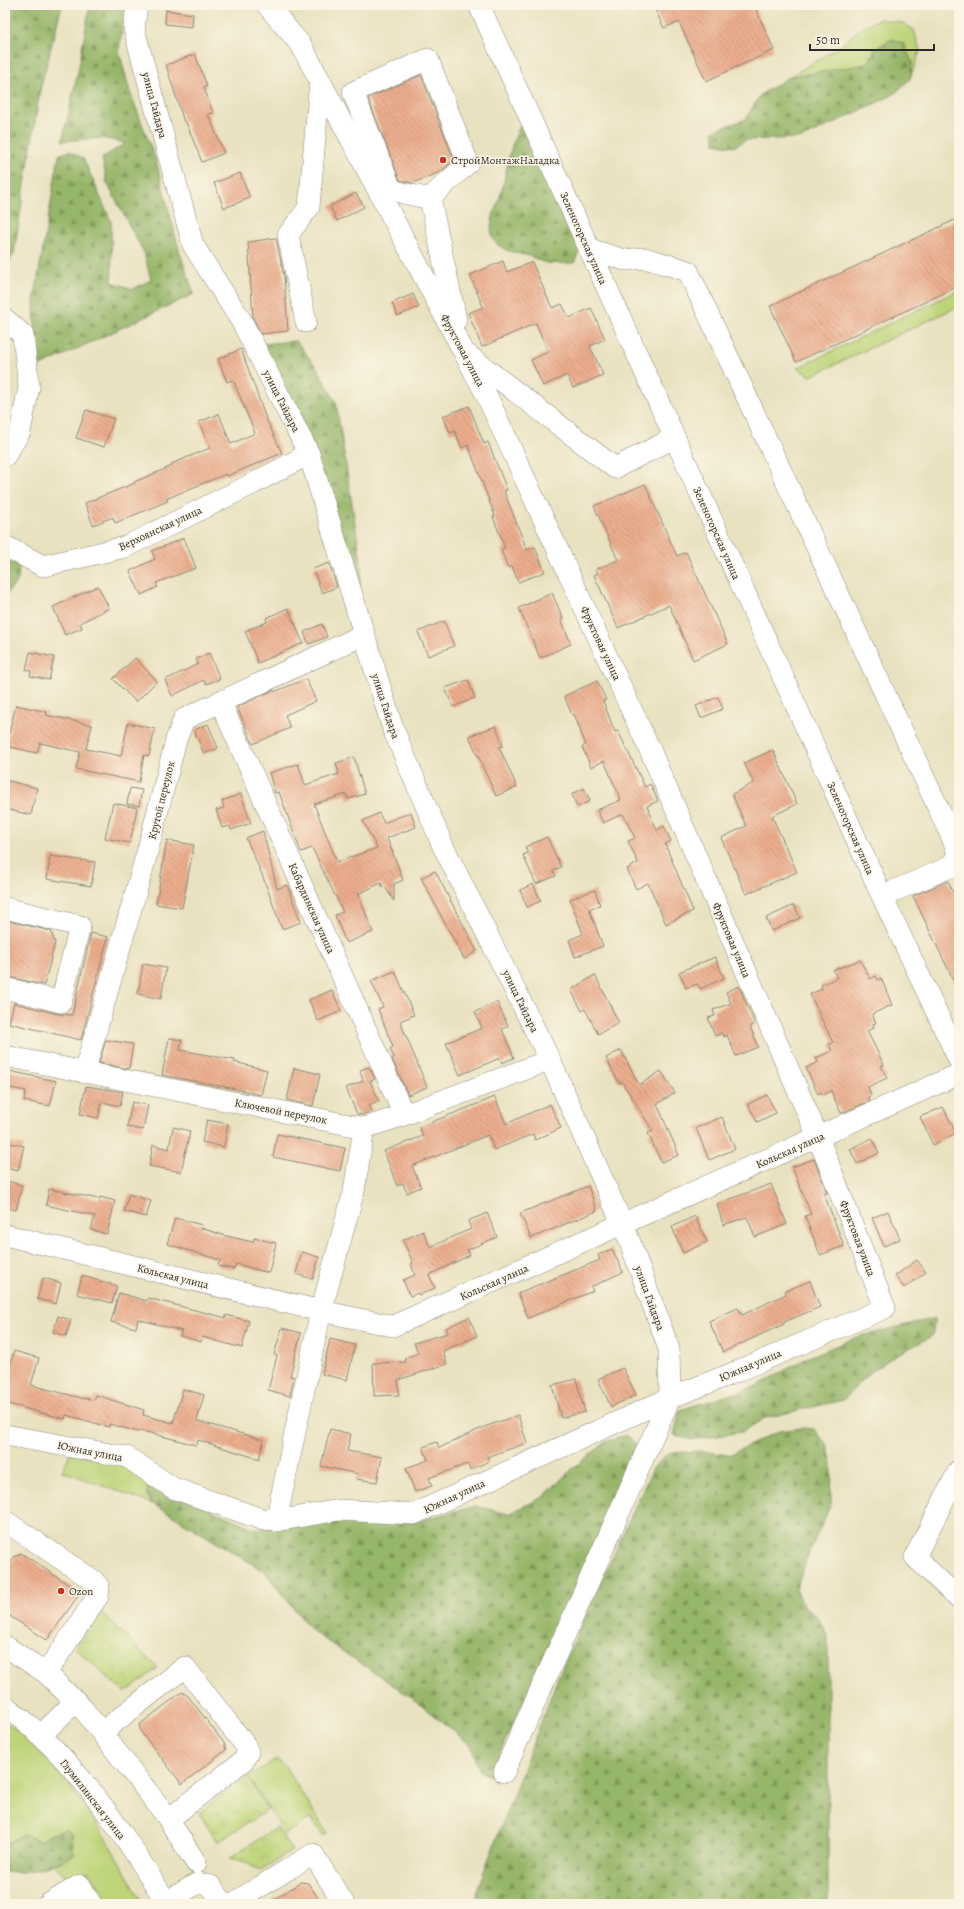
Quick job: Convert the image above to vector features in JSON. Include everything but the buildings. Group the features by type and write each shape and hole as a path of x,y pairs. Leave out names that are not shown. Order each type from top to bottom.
{"street":[{"name":"улица Гайдара","path":"137,5 134,29 193,245 242,322 308,454 393,729 443,846 550,1060 623,1225 669,1349 670,1398"},
{"name":"Фруктовая улица","path":"267,5 301,45 485,392 650,750 818,1137 885,1308"},
{"path":"283,5 303,32 372,178 391,190 418,197 430,198 468,163 428,59 353,92 391,190"},
{"name":"Зеленогорская улица","path":"479,5 882,896 959,1060"},
{"path":"306,322 288,235 309,207 320,81"},
{"path":"430,198 447,284 464,352 615,468 674,438"},
{"path":"589,249 626,260 645,258 688,271 954,844 958,855 950,867 882,896"},
{"path":"5,319 23,335 29,387 20,432 5,456"},
{"name":"Верхоянская улица","path":"5,546 43,566 125,547 254,483 308,454"},
{"name":"Крутой переулок","path":"84,1073 184,719 364,635"},
{"name":"Кабардинская улица","path":"220,701 404,1115"},
{"path":"5,908 80,926 61,1002 5,988"},
{"name":"Ключевой переулок","path":"5,1056 364,1128 404,1115 550,1060"},
{"name":"Кольская улица","path":"5,1235 321,1311 393,1326 623,1225 959,1074"},
{"path":"276,1522 321,1311 354,1192 364,1128"},
{"name":"Южная улица","path":"5,1435 127,1458 173,1488 254,1517 276,1522 339,1510 414,1514 670,1398 738,1371 885,1308"},
{"path":"504,1772 670,1398"},
{"path":"959,1470 915,1557 959,1599"},
{"path":"5,1521 94,1581 99,1587 98,1596 46,1673"},
{"path":"5,1646 46,1673 76,1701 102,1732 168,1818 196,1863"},
{"path":"102,1732 185,1667 245,1745 248,1752 244,1760 168,1818"},
{"path":"40,1736 76,1701"},
{"name":"Глумилинская улица","path":"5,1706 40,1736 70,1768 108,1816 150,1876 166,1903"},
{"path":"232,1904 313,1854 344,1904"},
{"path":"166,1903 198,1883 210,1886 224,1904"},
{"path":"49,1904 80,1885 91,1904"}],"green space":[{"path":"5,5 62,5 40,90 14,253 5,271"},
{"path":"90,5 125,5 119,51 130,92 156,161 179,250 194,294 36,368 34,301 59,155 69,151 83,158 111,221 112,282 133,289 151,280 144,253 107,183 102,158 126,143 101,138 62,141 78,72"},
{"path":"880,19 903,23 914,30 920,51 910,79 912,62 903,43 876,48 868,64 789,77 841,46 863,26"},
{"path":"892,39 903,43 912,62 910,79 893,95 802,138 746,140 734,147 715,143 713,131 746,119 760,95 789,77 868,64 876,48"},
{"path":"522,123 582,244 574,263 547,263 530,256 513,252 498,245 492,235 491,224 502,190 509,156 514,139"},
{"path":"959,290 959,306 811,376 797,368"},
{"path":"296,341 318,369 336,402 362,568 359,593 261,344"},
{"path":"5,559 19,566 18,580 5,596"},
{"path":"935,1318 932,1336 891,1358 871,1372 843,1400 765,1418 742,1432 691,1440 674,1435 680,1410 755,1387 809,1357 857,1337"},
{"path":"802,1428 814,1429 827,1445 832,1464 831,1504 805,1562 796,1589 803,1605 818,1618 828,1637 828,1904 475,1904 478,1887 560,1672 653,1468 668,1453 700,1451 729,1455 779,1431"},
{"path":"627,1435 640,1449 489,1776 480,1771 471,1745 408,1695 312,1631 264,1571 153,1504 147,1495 148,1487 154,1485 255,1529 325,1522 414,1522 476,1506 508,1514 543,1497 572,1469 606,1442"},
{"path":"70,1453 117,1461 154,1485 148,1487 147,1495 153,1504 62,1471"},
{"path":"101,1612 158,1668 125,1693 75,1648"},
{"path":"5,1721 48,1761 84,1805 143,1904 109,1904 90,1871 69,1879 53,1864 62,1862 50,1835 41,1841 23,1835 5,1845"},
{"path":"277,1759 286,1768 327,1833 323,1836 311,1818 285,1834 248,1777"},
{"path":"247,1776 268,1810 217,1842 199,1813"},
{"path":"277,1827 292,1851 259,1871 246,1862 229,1858"},
{"path":"66,1829 72,1834 74,1855 58,1863 41,1868 23,1872 5,1872 5,1845 23,1835 41,1841 50,1835"}],"place":[{"name":"СтройМонтажНаладка","path":"443,160"},
{"name":"Ozon","path":"61,1591"}]}
